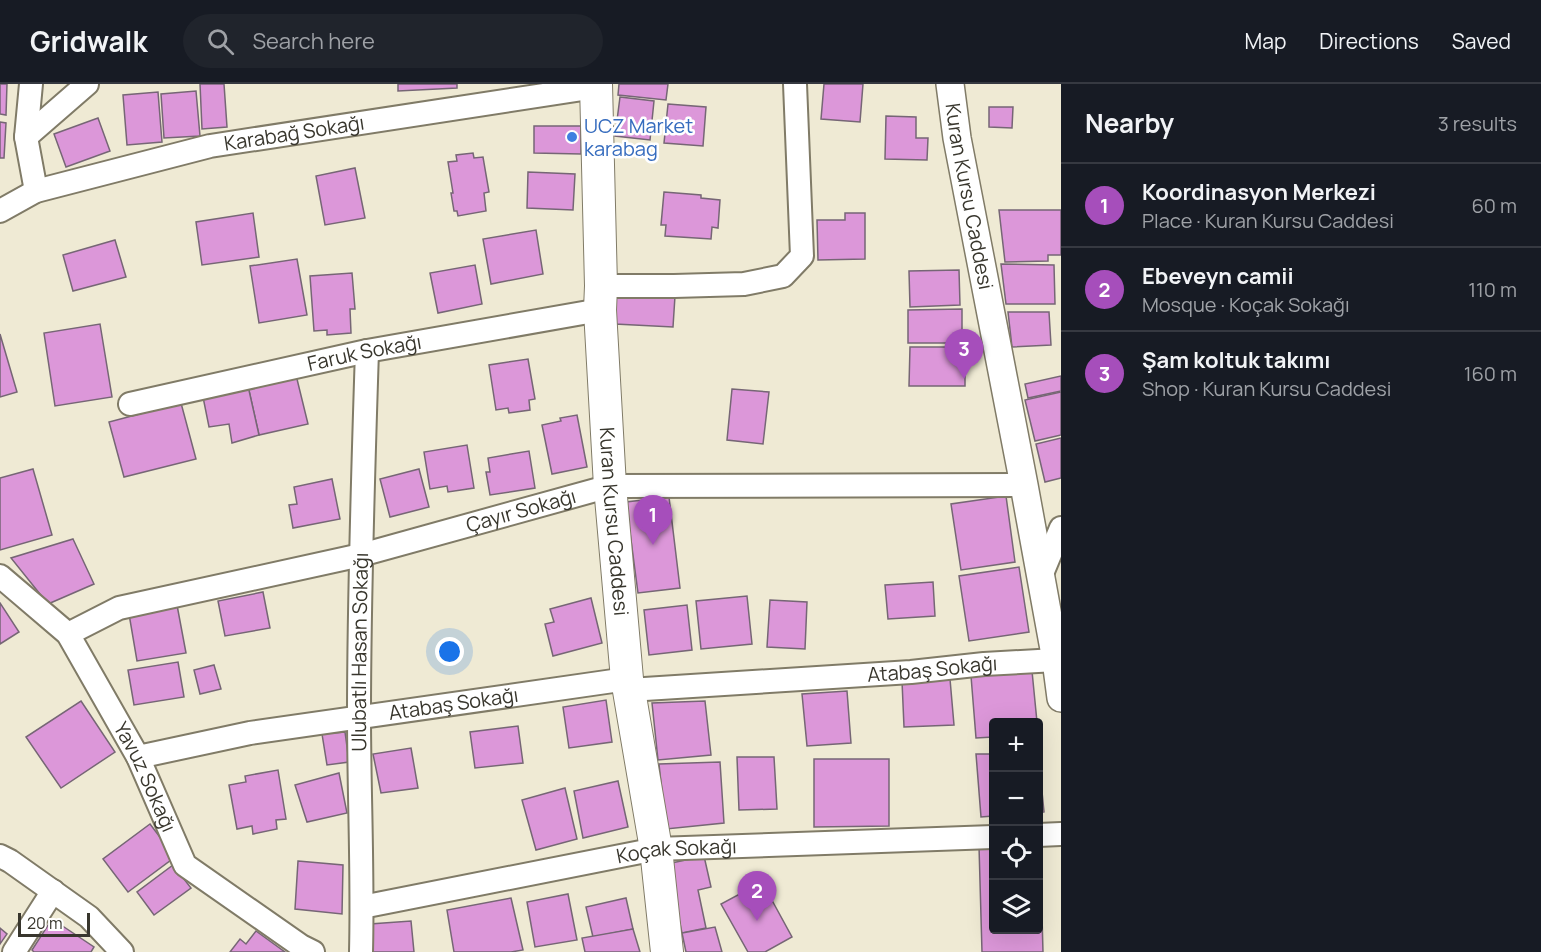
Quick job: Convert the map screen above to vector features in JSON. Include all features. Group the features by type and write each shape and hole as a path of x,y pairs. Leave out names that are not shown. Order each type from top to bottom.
{"main road":[{"name":"Kuran Kursu Caddesi","path":"596,85 601,298 610,486 628,685 656,849 667,952"}],"street":[{"path":"31,84 26,137 36,191"},
{"path":"26,137 87,84"},
{"name":"Faruk Sokağı","path":"130,404 601,298 674,286 744,284 783,276 802,256 795,84"},
{"name":"Kuran Kursu Caddesi","path":"950,84 957,138 1024,484 1061,698"},
{"name":"Karabağ Sokağı","path":"0,211 36,191 210,146 596,85"},
{"name":"Ulubatlı Hasan Sokağı","path":"361,952 359,717 367,351"},
{"name":"Çayır Sokağı","path":"68,634 119,608 361,555 610,486 1024,484"},
{"path":"1041,576 1061,528"},
{"name":"Yavuz Sokağı","path":"0,576 68,634 138,757 185,865 313,952"},
{"name":"Atabaş Sokağı","path":"138,757 250,733 359,717 628,685 911,672 984,664 1056,660"},
{"path":"1043,835 1061,834"},
{"name":"Koçak Sokağı","path":"362,907 656,849 989,837"},
{"path":"0,856 89,917 122,952"},
{"path":"14,952 54,891"}],"building":[{"path":"0,84 7,84 6,115 0,114"},
{"path":"200,84 224,84 227,127 202,129"},
{"path":"398,84 457,84 457,88 398,91"},
{"path":"619,84 668,84 666,100 618,95"},
{"path":"824,84 863,84 860,122 821,119"},
{"path":"196,91 200,136 164,138 161,94"},
{"path":"158,92 162,142 127,145 123,95"},
{"path":"620,97 654,101 650,140 615,136"},
{"path":"668,104 706,107 703,146 664,143"},
{"path":"989,107 1013,107 1012,128 989,127"},
{"path":"886,116 916,117 916,138 928,138 927,160 885,159"},
{"path":"98,118 110,151 66,167 54,134"},
{"path":"0,122 6,123 4,158 0,158"},
{"path":"534,126 581,126 581,154 534,153"},
{"path":"473,153 474,158 483,157 489,192 484,193 486,211 458,216 457,211 454,211 448,162 457,161 456,155"},
{"path":"355,168 365,218 325,225 316,176"},
{"path":"528,172 575,174 573,210 527,208"},
{"path":"664,192 701,195 701,198 720,200 718,228 712,227 711,239 665,236 666,225 661,225"},
{"path":"999,210 1061,210 1061,255 1048,255 1048,261 1005,262"},
{"path":"253,213 259,257 202,265 196,222"},
{"path":"845,213 865,213 865,259 818,260 817,220 845,220"},
{"path":"536,230 543,274 491,284 483,239"},
{"path":"115,240 126,277 73,291 63,255"},
{"path":"297,259 307,315 259,323 250,266"},
{"path":"1001,264 1054,265 1055,304 1006,304"},
{"path":"475,265 482,304 438,313 430,273"},
{"path":"959,270 960,305 910,307 909,271"},
{"path":"352,273 355,309 350,309 351,333 327,335 327,330 314,331 310,276"},
{"path":"616,294 675,296 673,327 615,324"},
{"path":"962,309 962,343 908,343 908,310"},
{"path":"1008,312 1049,312 1051,345 1012,347"},
{"path":"100,324 112,397 55,406 44,333"},
{"path":"0,334 17,392 0,397"},
{"path":"910,347 965,347 965,386 909,386"},
{"path":"528,359 535,399 529,400 530,410 509,413 508,408 496,410 489,365"},
{"path":"296,375 308,424 259,435 248,386"},
{"path":"1061,376 1061,391 1028,398 1025,384"},
{"path":"248,386 259,435 232,443 229,424 209,427 203,397"},
{"path":"732,389 769,392 763,444 727,440"},
{"path":"1061,392 1061,435 1035,441 1025,400"},
{"path":"181,403 196,459 124,477 109,422"},
{"path":"577,415 587,467 552,474 542,425"},
{"path":"1061,438 1061,478 1045,482 1036,444"},
{"path":"467,445 474,488 448,492 447,486 430,489 424,452"},
{"path":"529,451 535,488 490,495 486,472 490,472 488,458"},
{"path":"33,469 52,535 0,550 0,478"},
{"path":"419,469 429,507 390,517 380,479"},
{"path":"332,479 340,519 293,528 289,505 297,504 294,487"},
{"path":"1006,496 1015,562 961,570 951,504"},
{"path":"669,497 680,588 638,593 626,502"},
{"path":"73,539 94,584 48,604 11,558"},
{"path":"1019,567 1029,632 969,641 959,576"},
{"path":"933,582 935,616 888,619 885,585"},
{"path":"263,592 270,628 225,636 218,601"},
{"path":"747,596 752,644 701,649 696,601"},
{"path":"591,598 602,643 553,656 545,624 554,622 550,609"},
{"path":"770,600 807,602 805,649 767,647"},
{"path":"0,603 19,632 0,644"},
{"path":"177,605 186,653 137,661 129,614"},
{"path":"687,605 692,650 649,655 644,610"},
{"path":"178,662 184,697 134,705 128,670"},
{"path":"214,665 221,689 200,694 194,670"},
{"path":"1032,671 1037,718 989,718 989,737 976,738 971,676"},
{"path":"950,679 954,725 904,727 902,681"},
{"path":"847,691 851,743 807,746 802,694"},
{"path":"606,700 612,742 569,748 563,707"},
{"path":"81,701 115,752 61,788 26,737"},
{"path":"705,701 711,755 658,760 652,703"},
{"path":"518,726 523,763 475,768 470,732"},
{"path":"345,732 349,762 327,765 322,734"},
{"path":"411,748 418,788 381,793 373,754"},
{"path":"976,754 989,754 989,816 981,817"},
{"path":"737,757 774,757 777,809 739,810"},
{"path":"814,759 889,759 889,826 814,827"},
{"path":"720,762 724,823 666,829 659,764"},
{"path":"278,770 286,819 276,820 277,829 253,834 252,826 237,829 229,785 246,782 245,776"},
{"path":"339,773 347,813 307,822 295,785"},
{"path":"618,781 628,827 583,838 574,791"},
{"path":"565,788 577,839 536,850 522,800"},
{"path":"150,824 175,857 128,892 103,859"},
{"path":"979,846 989,846 989,934 1042,934 1043,952 982,952"},
{"path":"704,856 711,887 698,890 706,928 682,933 667,864"},
{"path":"298,861 343,865 342,914 295,909"},
{"path":"173,865 191,888 154,915 137,892"},
{"path":"762,882 792,937 765,952 748,952 721,904"},
{"path":"568,894 577,940 535,947 527,902"},
{"path":"511,898 523,950 454,952 447,910"},
{"path":"626,898 633,929 593,937 586,907"},
{"path":"52,919 94,947 91,952 34,952 32,950"},
{"path":"411,921 414,952 373,952 370,924"},
{"path":"715,927 722,952 686,952 682,933"},
{"path":"0,928 7,934 0,944"},
{"path":"633,929 640,952 585,952 582,938"},
{"path":"256,931 285,952 230,952 240,939 246,944"}],"place":[{"name":"UCZ Market karabag","path":"572,137"},
{"name":"Şam koltuk takımı","path":"964,379"},
{"name":"Koordinasyon Merkezi","path":"653,545"},
{"name":"Ebeveyn camii","path":"757,921"}]}
